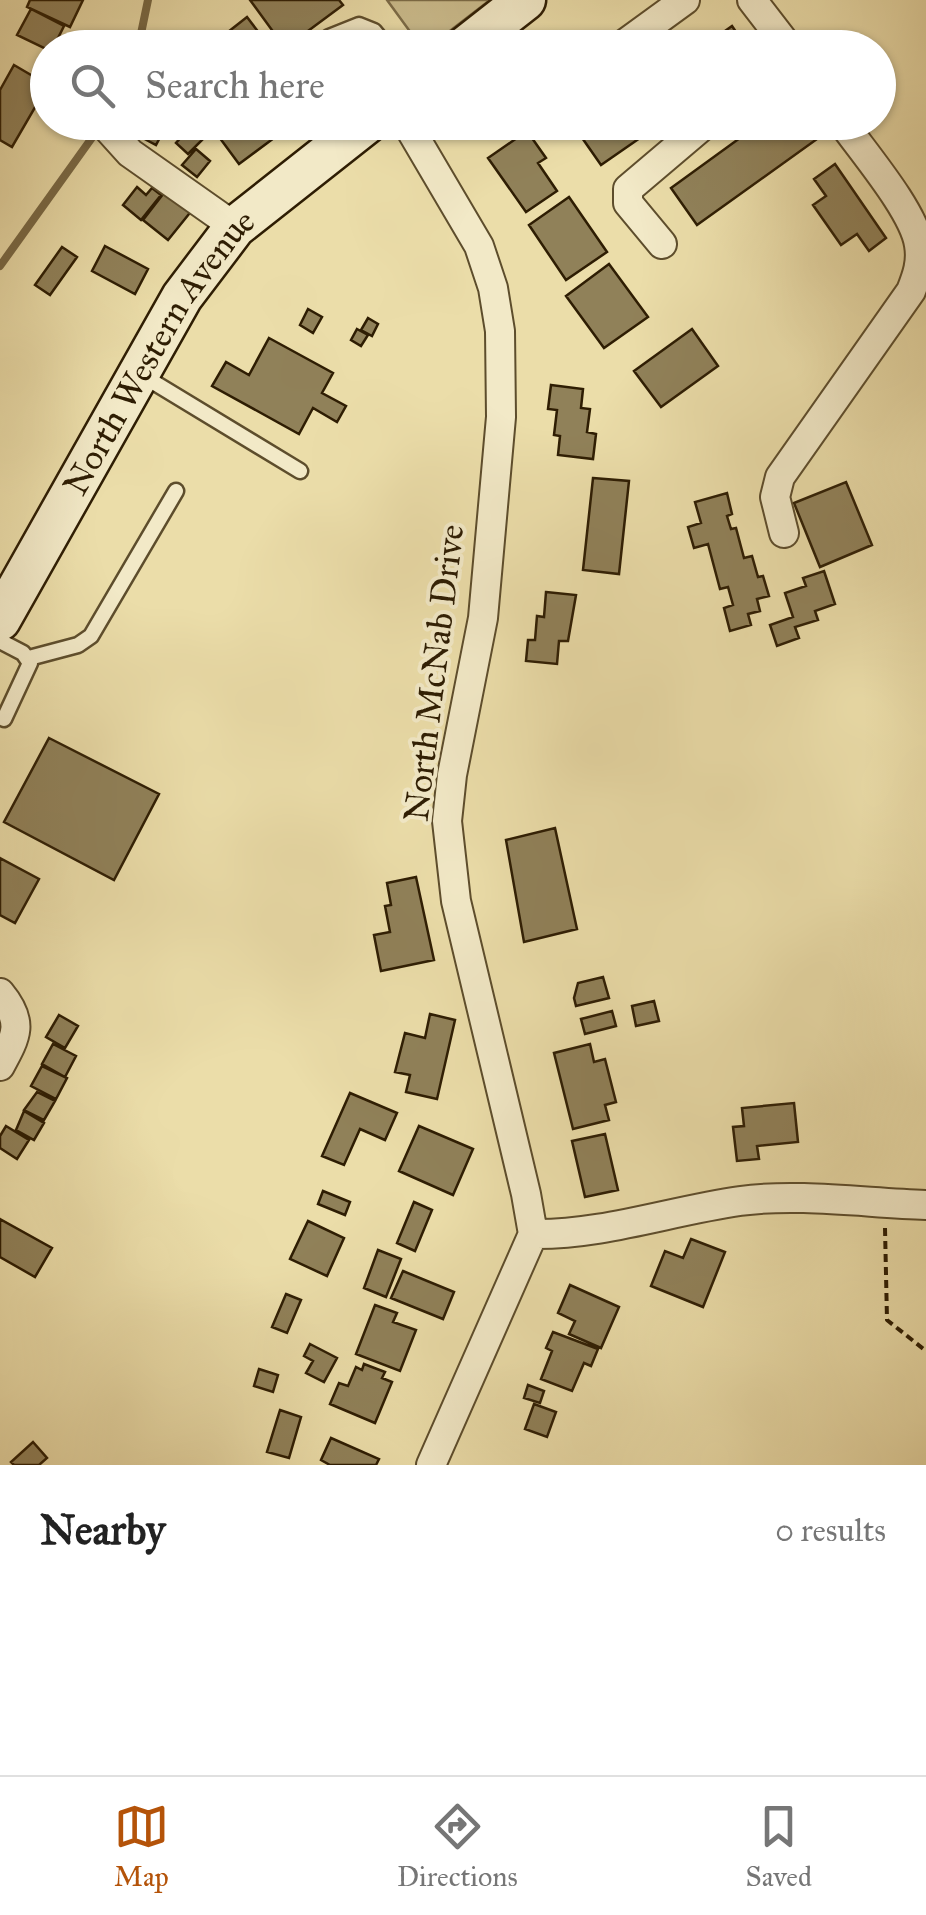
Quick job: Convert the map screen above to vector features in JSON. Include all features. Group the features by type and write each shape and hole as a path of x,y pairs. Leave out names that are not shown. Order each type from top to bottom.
{"street":[{"path":"487,30 526,0"},
{"path":"644,30 685,0"},
{"path":"752,0 775,30"},
{"path":"118,140 130,153 236,227"},
{"name":"North Western Avenue","path":"0,620 182,298 236,227 340,140"},
{"name":"North McNab Drive","path":"417,140 479,246 493,288 500,331 501,417 483,618 446,821 456,901 533,1234"},
{"path":"662,244 626,198 632,183 685,140"},
{"path":"784,533 775,497 780,477 910,292 923,264 909,216 855,140"},
{"path":"0,992 16,1021 15,1034 0,1066"},
{"path":"431,1465 533,1234 577,1234 744,1200 784,1198 926,1205"}],"lane":[{"path":"347,30 360,25 372,30"},
{"path":"140,373 300,471"},
{"path":"0,641 29,658 78,645 91,636 176,491"},
{"path":"4,720 27,674 29,658"}],"path":[{"path":"884,1204 887,1320 926,1352"}],"shaded area":[{"path":"387,0 490,0 451,30 409,30"}],"building":[{"path":"30,0 83,0 70,27 27,7"},
{"path":"250,0 339,0 343,5 309,30 272,30"},
{"path":"31,9 64,26 62,30 30,30 30,41 17,35"},
{"path":"247,17 257,30 231,30"},
{"path":"14,65 30,74 30,116 12,147 0,140 0,90"},
{"path":"179,140 202,140 188,154 176,143"},
{"path":"221,140 271,140 239,164"},
{"path":"514,140 533,140 546,158 538,163 557,191 526,212 488,158"},
{"path":"584,140 637,140 601,165"},
{"path":"737,140 816,140 697,225 671,188"},
{"path":"196,149 210,161 197,177 182,165"},
{"path":"835,164 886,238 869,251 857,234 841,245 813,205 826,196 814,179"},
{"path":"137,187 146,195 152,188 161,195 141,220 123,205"},
{"path":"167,189 193,209 168,240 143,220"},
{"path":"569,197 607,252 566,280 529,225"},
{"path":"105,246 148,269 135,294 92,271"},
{"path":"62,247 77,257 50,295 35,285"},
{"path":"609,264 648,317 604,348 566,296"},
{"path":"308,309 322,317 313,333 300,325"},
{"path":"368,318 378,324 372,336 361,330"},
{"path":"357,329 368,335 361,346 351,340"},
{"path":"692,329 718,366 661,407 634,371"},
{"path":"269,338 333,373 322,393 346,406 337,422 313,408 299,434 212,386 226,362 249,375"},
{"path":"551,385 583,389 581,408 590,409 587,432 596,434 593,459 558,455 560,436 554,435 557,410 548,409"},
{"path":"593,478 629,481 619,574 583,570"},
{"path":"846,482 872,545 820,567 794,503"},
{"path":"727,493 731,529 736,528 744,558 752,556 769,596 757,599 760,611 748,614 751,625 730,631 724,608 733,605 728,587 720,589 708,544 694,548 688,527 701,523 695,502"},
{"path":"824,571 835,604 815,611 818,620 795,627 799,638 777,646 770,625 793,617 785,593 806,586 803,578"},
{"path":"546,592 576,595 568,641 559,641 557,664 526,661 528,640 535,640 537,616 544,617"},
{"path":"49,738 159,794 114,880 4,822"},
{"path":"555,828 577,929 524,942 506,840"},
{"path":"0,858 39,879 15,923 0,915"},
{"path":"416,877 434,960 381,971 374,935 390,932 385,906 391,905 387,883"},
{"path":"603,977 609,998 576,1006 578,983"},
{"path":"654,1001 659,1021 636,1026 632,1006"},
{"path":"612,1011 616,1026 585,1034 581,1019"},
{"path":"430,1014 455,1020 437,1099 406,1092 410,1075 395,1072 405,1033 425,1038"},
{"path":"59,1015 78,1026 65,1048 46,1037"},
{"path":"53,1044 76,1056 65,1077 42,1064"},
{"path":"590,1044 594,1062 605,1059 616,1102 605,1105 609,1120 573,1129 554,1053"},
{"path":"42,1066 67,1078 56,1099 31,1086"},
{"path":"37,1092 55,1101 44,1120 24,1110"},
{"path":"350,1093 397,1113 385,1140 360,1129 344,1165 322,1156"},
{"path":"794,1103 798,1142 757,1146 759,1159 737,1161 733,1127 744,1126 742,1108"},
{"path":"24,1111 44,1123 34,1140 16,1130"},
{"path":"6,1126 29,1140 17,1159 0,1148 0,1136"},
{"path":"419,1126 473,1149 453,1195 399,1171"},
{"path":"605,1134 618,1190 585,1197 572,1141"},
{"path":"323,1191 350,1202 345,1215 318,1204"},
{"path":"414,1202 432,1210 415,1251 397,1243"},
{"path":"0,1219 52,1248 35,1277 0,1257"},
{"path":"308,1221 344,1238 327,1276 290,1259"},
{"path":"691,1239 725,1252 703,1307 651,1286 665,1251 683,1258"},
{"path":"378,1250 401,1259 386,1297 364,1288"},
{"path":"403,1271 454,1292 443,1319 391,1298"},
{"path":"570,1285 619,1307 601,1348 569,1334 575,1321 558,1313"},
{"path":"286,1294 301,1300 287,1333 272,1327"},
{"path":"375,1305 397,1313 393,1322 416,1330 400,1371 356,1354"},
{"path":"553,1332 598,1349 591,1366 584,1363 572,1391 541,1379 552,1351 546,1348"},
{"path":"310,1344 337,1358 324,1382 306,1373 313,1361 304,1356"},
{"path":"364,1364 385,1372 382,1378 392,1382 375,1423 330,1404 339,1383 348,1386 356,1367 362,1370"},
{"path":"259,1369 278,1375 273,1392 254,1386"},
{"path":"528,1385 544,1391 540,1403 524,1398"},
{"path":"534,1404 556,1412 547,1437 525,1429"},
{"path":"280,1410 301,1417 289,1458 267,1452"},
{"path":"331,1438 379,1459 376,1465 330,1465 321,1460"},
{"path":"33,1442 47,1458 39,1465 14,1465 11,1462"}],"waterway":[{"path":"142,30 148,0"},
{"path":"0,266 90,140"}]}
